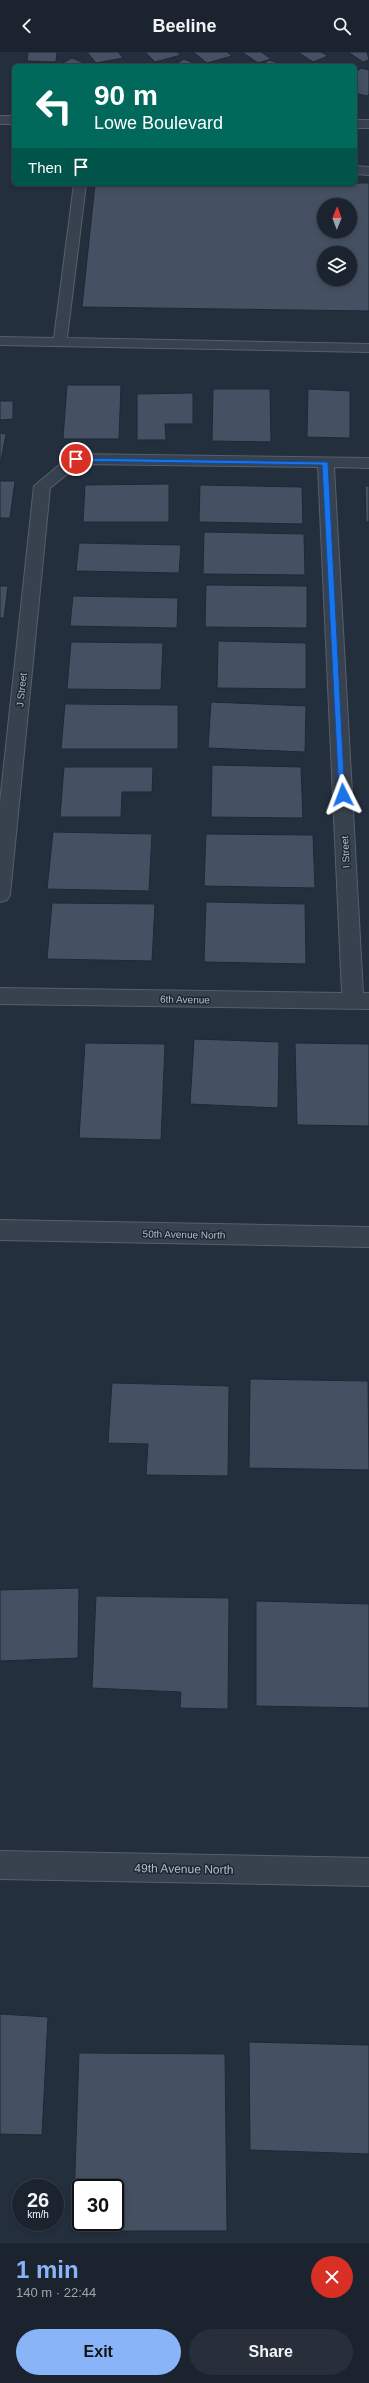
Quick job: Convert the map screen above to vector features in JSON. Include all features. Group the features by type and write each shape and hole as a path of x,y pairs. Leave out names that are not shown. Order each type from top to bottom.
{"street":[{"path":"0,120 12,120"},
{"path":"357,124 369,124"},
{"name":"J Street","path":"0,895 42,486 76,459 326,463"},
{"path":"326,463 369,463"},
{"name":"I Street","path":"326,463 361,1001"},
{"name":"6th Avenue","path":"0,996 361,1001"},
{"name":"50th Avenue North","path":"0,1230 369,1237"},
{"name":"49th Avenue North","path":"0,1865 369,1872"}],"lane":[{"path":"357,170 369,170"},
{"path":"60,342 80,186"},
{"path":"0,341 369,348"}],"building":[{"path":"28,52 57,52 56,62 27,61"},
{"path":"87,52 118,52 123,58 96,63"},
{"path":"145,52 177,52 181,55 155,62"},
{"path":"193,52 227,52 232,56 207,63"},
{"path":"242,52 261,52 271,59 258,63"},
{"path":"298,52 321,52 328,56 313,62"},
{"path":"348,52 367,52 369,60 363,62"},
{"path":"72,58 86,64 62,64"},
{"path":"184,59 196,64 176,64"},
{"path":"269,60 281,64 263,64"},
{"path":"361,68 369,70 369,94 367,96 357,94 357,71"},
{"path":"357,183 369,183 369,311 82,307 95,186 357,186"},
{"path":"67,385 121,385 119,439 63,439"},
{"path":"213,389 270,389 271,442 212,441"},
{"path":"308,389 350,391 350,438 307,437"},
{"path":"193,393 193,424 165,424 166,440 137,440 137,394"},
{"path":"0,401 13,401 13,419 0,420"},
{"path":"0,433 6,434 0,466"},
{"path":"0,481 15,481 10,518 0,518"},
{"path":"169,484 169,522 83,522 85,485"},
{"path":"200,485 302,487 303,524 199,522"},
{"path":"365,486 369,486 369,522 366,522"},
{"path":"204,532 304,534 305,575 203,574"},
{"path":"79,543 181,545 179,573 76,571"},
{"path":"206,585 307,586 307,628 205,627"},
{"path":"0,586 8,586 4,618 0,618"},
{"path":"73,596 178,598 177,628 70,626"},
{"path":"218,641 306,643 306,689 217,688"},
{"path":"71,642 163,643 161,690 67,689"},
{"path":"211,702 306,706 305,752 208,748"},
{"path":"65,704 178,705 178,749 61,749"},
{"path":"212,765 301,767 303,818 211,817"},
{"path":"64,767 153,767 152,792 122,792 121,817 60,817"},
{"path":"53,832 152,834 149,891 47,889"},
{"path":"206,834 313,835 315,888 204,886"},
{"path":"206,902 305,904 306,964 204,962"},
{"path":"52,903 155,904 152,961 47,959"},
{"path":"194,1039 279,1042 278,1108 190,1104"},
{"path":"85,1043 165,1044 161,1140 79,1138"},
{"path":"295,1043 369,1044 369,1126 297,1125"},
{"path":"250,1379 368,1381 369,1470 249,1468"},
{"path":"112,1383 229,1386 228,1476 146,1475 148,1444 108,1443"},
{"path":"79,1588 78,1658 0,1661 0,1590"},
{"path":"96,1596 229,1598 228,1709 180,1708 181,1692 92,1688"},
{"path":"256,1601 369,1604 369,1708 256,1706"},
{"path":"0,2014 48,2017 42,2135 0,2134"},
{"path":"249,2042 369,2045 369,2154 250,2150"},
{"path":"79,2053 225,2054 227,2231 124,2231 124,2179 75,2179"}],"route":[{"path":"76,459 326,463 343,795"}]}
